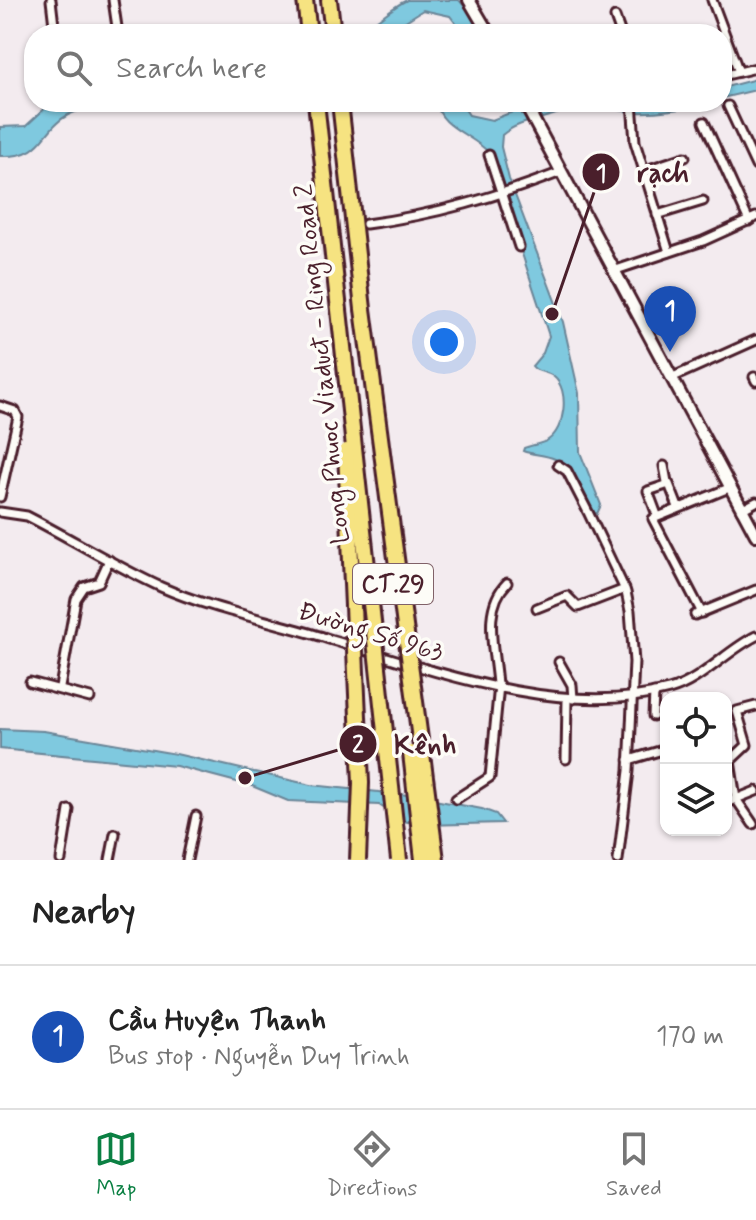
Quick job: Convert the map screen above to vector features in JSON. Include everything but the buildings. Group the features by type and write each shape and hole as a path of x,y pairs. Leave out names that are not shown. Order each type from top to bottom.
{"highway":[{"path":"305,0 308,24"},
{"path":"329,0 332,24"},
{"name":"Long Phuoc Viaduct - Ring Road 2","path":"317,112 399,860"},
{"name":"Long Phuoc Viaduct - Ring Road 2","path":"341,112 423,860"},
{"path":"363,309 436,860"},
{"path":"339,310 361,770 358,860"}],"main road":[{"path":"469,0 483,24"},
{"path":"529,112 756,535"}],"street":[{"path":"51,0 54,24"},
{"path":"113,0 117,24"},
{"path":"712,0 721,24"},
{"path":"615,17 617,24"},
{"path":"732,53 739,72"},
{"path":"732,74 756,68"},
{"path":"632,112 631,122 643,171 669,252"},
{"path":"731,112 756,166"},
{"path":"613,271 752,219 704,122"},
{"path":"489,155 519,247"},
{"path":"643,171 685,157"},
{"path":"366,224 424,216 502,196 561,172"},
{"path":"657,215 703,201"},
{"path":"671,378 756,340"},
{"path":"0,406 15,411 18,417 0,497"},
{"path":"558,465 567,471 625,589 634,662 629,760 618,860"},
{"path":"664,466 678,507"},
{"path":"667,482 649,490 657,515 654,522 699,614 756,590"},
{"path":"657,515 729,488"},
{"path":"741,510 756,502"},
{"name":"Đường Số 963","path":"0,512 27,516 175,592 420,668 570,699 654,693 694,679 719,658 756,636"},
{"path":"60,687 76,599 84,587 99,582 109,560"},
{"path":"456,799 490,777 498,685 491,610 497,593 507,583"},
{"path":"537,608 567,596 572,606 578,607 625,589"},
{"path":"559,662 572,685 566,759"},
{"path":"30,682 60,687 90,698"},
{"path":"653,716 654,693"},
{"path":"753,824 736,799 730,758 746,748 737,711 756,706"},
{"path":"745,739 756,736"},
{"path":"629,760 660,751"},
{"path":"732,801 756,791"},
{"path":"61,860 69,810"},
{"path":"187,860 196,816"},
{"path":"110,860 115,834"}],"water":[{"path":"407,0 459,0 477,24 456,24 450,16 423,10 401,24 371,24"},
{"path":"756,79 756,90 732,96 732,85"},
{"path":"41,112 76,112 59,121 35,148 0,156 0,127 26,126"},
{"path":"440,112 467,112 492,120 512,112 560,112 511,129 502,135 501,147 509,179 563,322 579,393 580,452 601,505 597,514 584,504 562,464 551,457 523,451 548,440 562,419 564,400 559,383 551,375 532,366 543,353 549,336 489,153 443,118"},
{"path":"0,729 44,731 176,754 311,785 408,795 482,809 496,814 503,823 424,825 403,821 379,805 288,801 252,786 176,766 0,749"}],"place":[{"name":"rạch","path":"552,314"},
{"name":"Cầu Huyện Thanh","path":"670,352"},
{"name":"Kênh","path":"245,778"}]}
